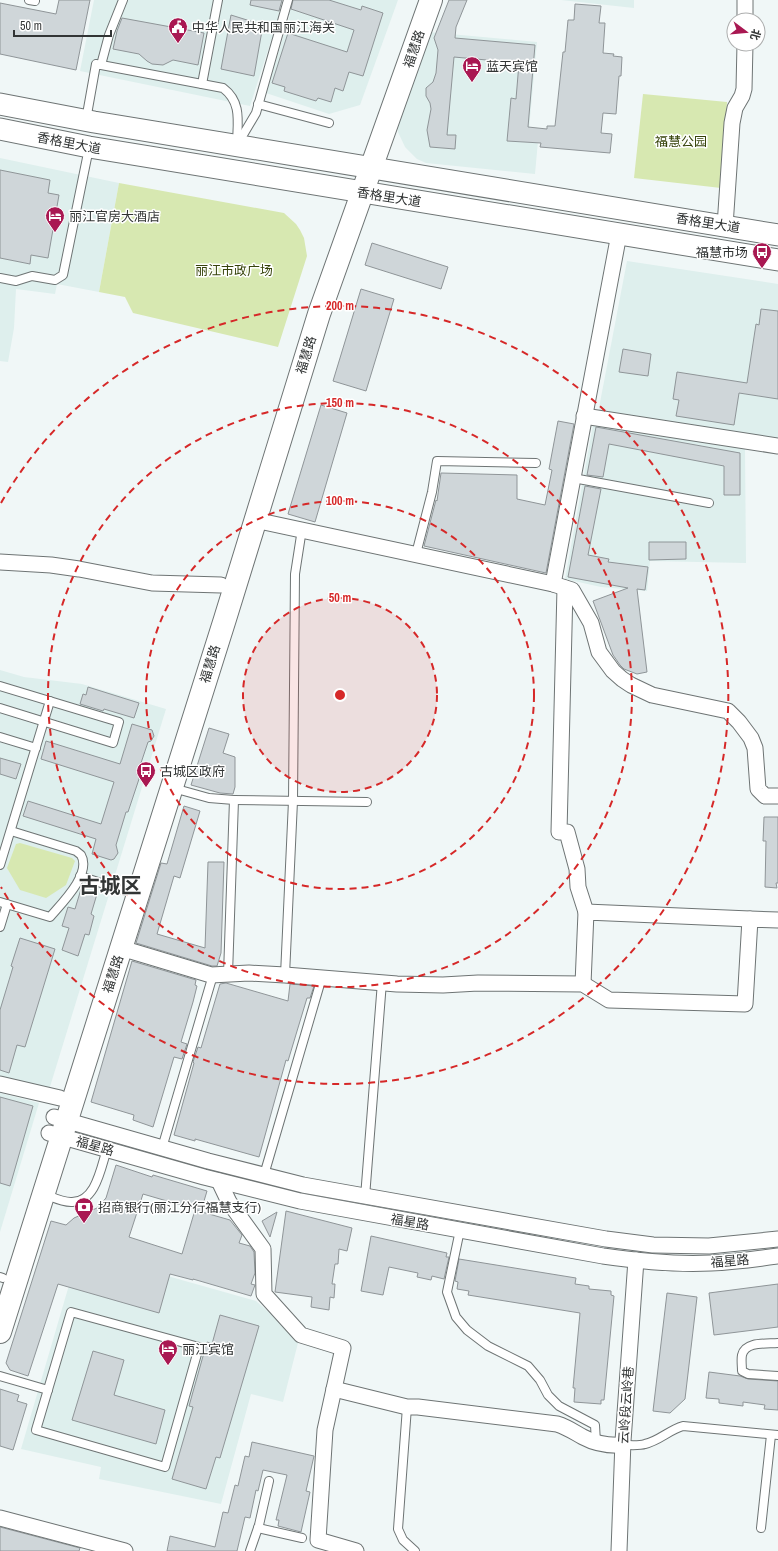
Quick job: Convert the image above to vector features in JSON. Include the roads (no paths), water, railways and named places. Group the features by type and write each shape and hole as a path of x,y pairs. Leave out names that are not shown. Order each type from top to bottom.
{"main road":[{"name":"福慧路","path":"365,167 417,0"},
{"name":"福慧路","path":"0,1332 43,1194 58,1121 125,891 306,310 356,191 431,0"},
{"name":"香格里大道","path":"0,104 86,121 778,235"},
{"name":"香格里大道","path":"0,130 89,147 778,260"},
{"name":"福慧路","path":"1,1281 121,948 172,788 356,191"}],"street":[{"path":"745,0 745,12"},
{"path":"725,226 732,123 735,108 744,89 746,52"},
{"path":"583,984 586,912 578,887 576,869 567,832 559,832 559,586 573,478 619,234"},
{"path":"584,416 778,446"},
{"path":"255,520 416,554 572,590 591,623 599,652 610,666 631,686 652,695 728,711 739,722 751,738 754,748 758,789 765,796 778,796"},
{"path":"0,562 72,568 152,583 221,585"},
{"path":"586,912 778,920"},
{"path":"121,948 212,975 249,973 443,985 478,983 583,984 609,1000 745,1004 750,919"},
{"path":"0,1084 58,1121"},
{"name":"福星路","path":"58,1121 303,1185 629,1243 709,1246 778,1239"},
{"name":"福星路","path":"58,1121 107,1149 220,1181 300,1201 636,1260 710,1263 778,1256"},
{"path":"220,1181 229,1202 263,1249 264,1294 301,1335 343,1348 325,1430 318,1540 356,1551"},
{"name":"云岭段云岭巷","path":"619,1551 623,1445 636,1260"},
{"path":"334,1389 407,1407 418,1407 557,1424 572,1429 596,1443 623,1445"},
{"path":"0,1518 124,1551"}],"lane":[{"path":"101,65 109,34 123,0"},
{"path":"202,84 218,0"},
{"path":"237,146 256,113 288,0"},
{"path":"86,121 96,64 223,88 233,98 237,110 237,146"},
{"path":"258,104 330,123"},
{"path":"0,278 16,281 32,276 55,280 63,275 89,147"},
{"path":"416,554 432,492 437,461 536,463"},
{"path":"573,478 709,503"},
{"path":"285,975 293,801 295,574 302,529"},
{"path":"0,686 119,722 113,743 0,708"},
{"path":"0,865 50,701"},
{"path":"0,737 36,748"},
{"path":"172,788 209,798 234,800 368,802"},
{"path":"228,974 234,800"},
{"path":"0,927 4,903 50,917 77,886 84,861 79,852 10,831"},
{"path":"80,876 125,891"},
{"path":"162,1148 212,975"},
{"path":"264,1175 322,977"},
{"path":"365,1197 382,982"},
{"path":"43,1194 70,1202 75,1202 85,1198 89,1195 94,1186 107,1149"},
{"path":"460,1230 447,1292 456,1317 467,1330 488,1346 528,1366 540,1380 548,1395 559,1406 595,1425 596,1443"},
{"path":"71,1312 199,1347 164,1467 36,1430 48,1390 71,1312"},
{"path":"778,1343 751,1345 746,1348 742,1355 742,1371 748,1374 778,1376"},
{"path":"0,1376 48,1390"},
{"path":"407,1407 398,1529 403,1540 415,1551"},
{"path":"623,1445 645,1445 658,1439 674,1428 683,1426 774,1435 761,1528"},
{"path":"250,1551 258,1528 269,1481"},
{"path":"258,1528 302,1538"}],"place":[{"name":"中华人民共和国丽江海关","path":"178,44"},
{"name":"蓝天宾馆","path":"472,83"},
{"name":"丽江官房大酒店","path":"55,233"},
{"name":"福慧市场","path":"762,269"},
{"name":"古城区政府","path":"146,788"},
{"name":"招商银行(丽江分行福慧支行)","path":"84,1224"},
{"name":"丽江宾馆","path":"168,1366"}],"district":[{"name":"古城区","path":"110,885"}],"park label":[{"name":"福慧公园","path":"681,141"},
{"name":"丽江市政广场","path":"234,270"}]}
